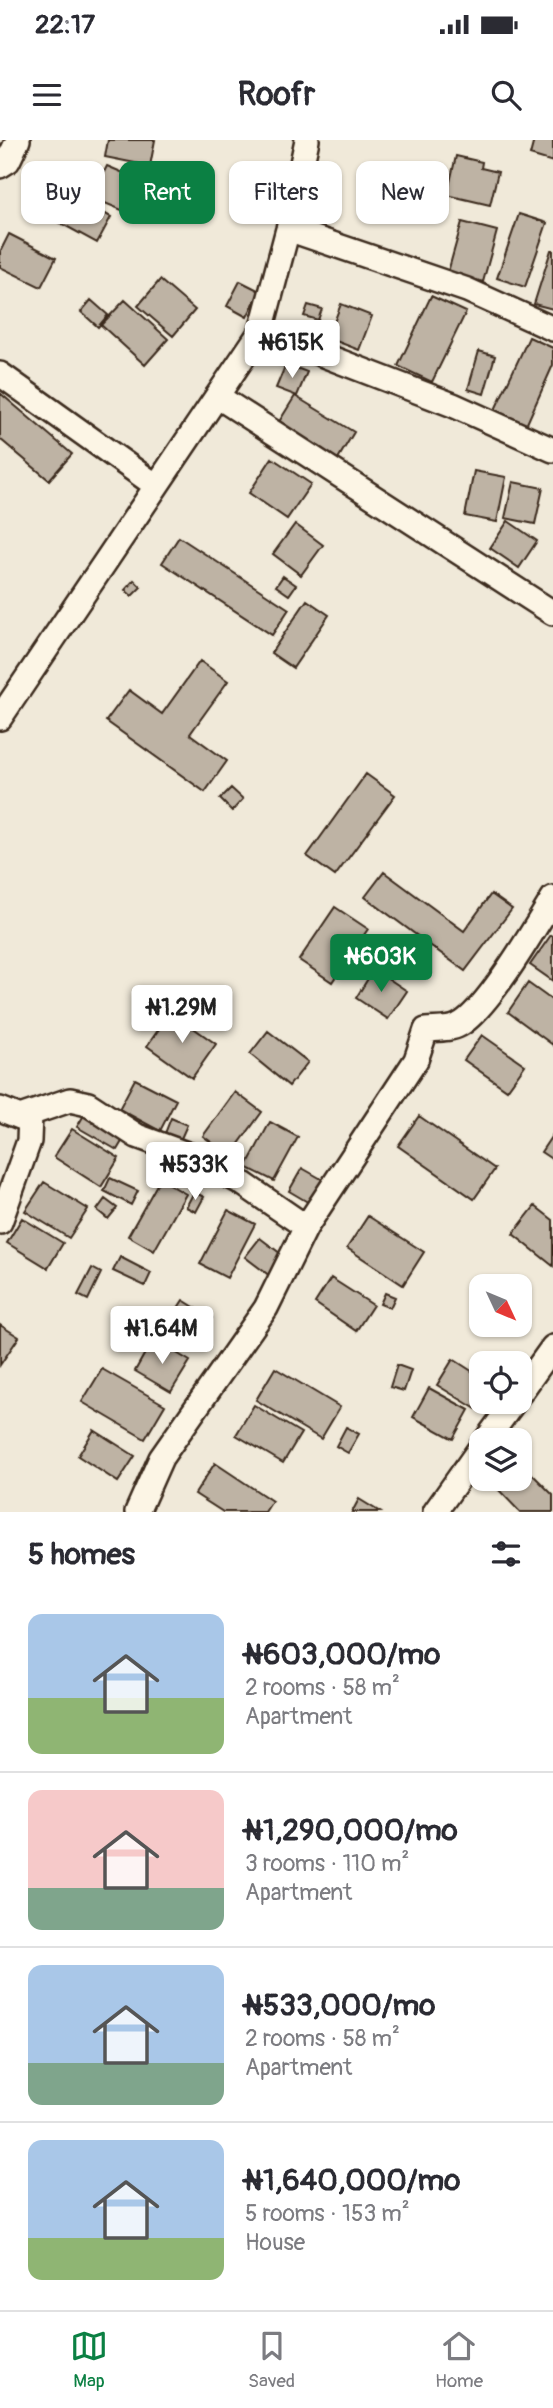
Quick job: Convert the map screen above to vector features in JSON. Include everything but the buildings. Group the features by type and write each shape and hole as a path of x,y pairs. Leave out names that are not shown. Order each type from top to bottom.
{"street":[{"path":"0,166 8,161 18,140"},
{"path":"0,718 261,331 288,229 307,140"},
{"path":"288,229 467,290 553,330"},
{"path":"261,331 453,405 553,450"},
{"path":"0,374 156,485"},
{"path":"217,396 553,613"},
{"path":"137,1512 161,1458 266,1308 306,1227 416,1060 426,1030 458,1026 481,1003 508,970 553,898"},
{"path":"0,1109 20,1117 70,1100 88,1104 137,1136 192,1156 243,1183 306,1227"},
{"path":"0,1222 29,1141 30,1115"},
{"path":"532,1377 553,1347"},
{"path":"435,1512 469,1464"}]}
